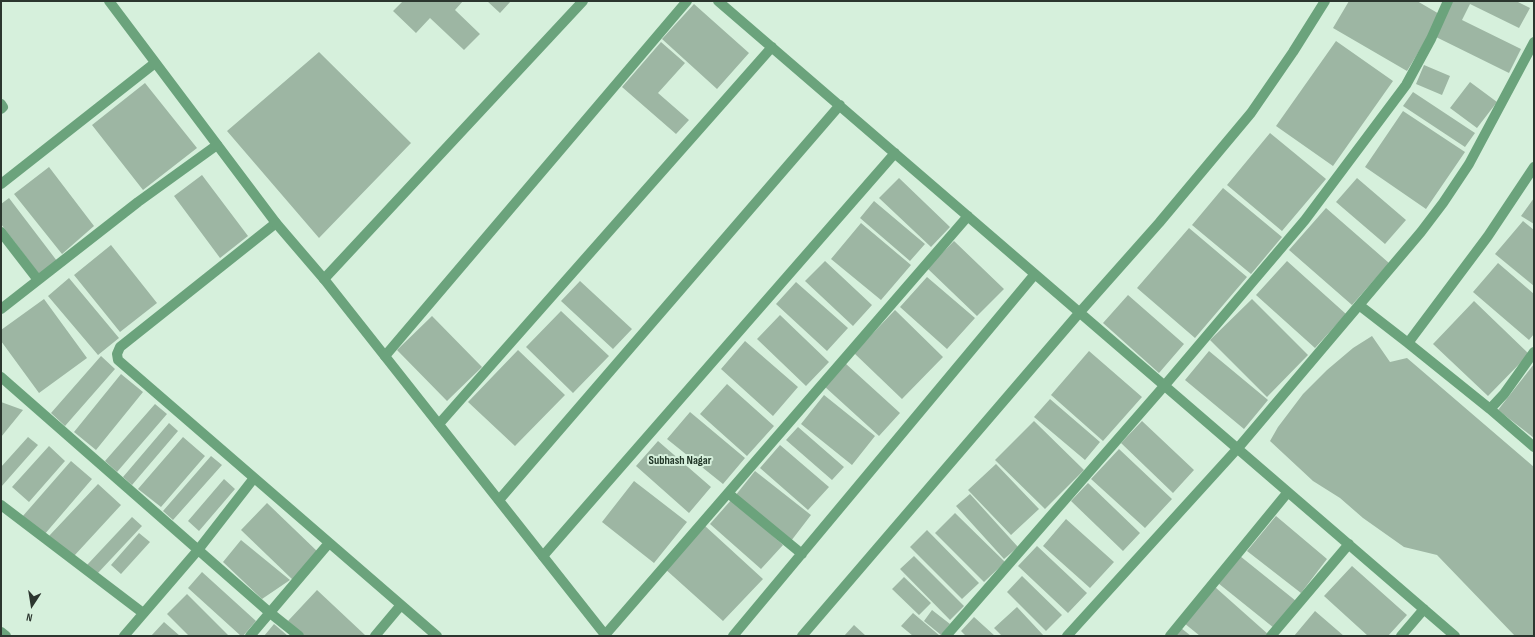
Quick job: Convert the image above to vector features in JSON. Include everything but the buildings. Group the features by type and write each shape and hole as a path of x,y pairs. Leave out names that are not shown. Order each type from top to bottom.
{"street":[{"path":"109,1 276,223 324,279 605,636 968,216"},
{"path":"324,279 583,1"},
{"path":"385,356 687,1"},
{"path":"718,1 1455,636"},
{"path":"802,636 1080,312 1159,223 1252,113 1325,1"},
{"path":"946,636 1164,385 1304,220 1406,84 1448,1"},
{"path":"1067,636 1238,448 1426,226 1469,164 1534,42"},
{"path":"439,424 772,47"},
{"path":"1,184 155,63"},
{"path":"1,104 3,107 1,109"},
{"path":"499,500 840,105"},
{"path":"1,309 138,202 217,145"},
{"path":"543,556 895,153"},
{"path":"1408,343 1488,236 1534,167"},
{"path":"276,223 120,347 117,354 118,360 437,636"},
{"path":"1,232 38,280"},
{"path":"733,636 1036,274"},
{"path":"1359,306 1408,343 1490,409 1534,447"},
{"path":"1490,409 1504,394 1534,352"},
{"path":"1,377 269,612 299,636"},
{"path":"124,636 198,550 254,478"},
{"path":"1170,636 1288,492"},
{"path":"728,493 802,554"},
{"path":"1,505 143,613"},
{"path":"250,636 329,543"},
{"path":"1271,636 1349,544"},
{"path":"375,636 401,605"},
{"path":"1401,636 1424,609"},
{"path":"1,632 6,636"}],"district":[{"name":"Subhash Nagar","path":"680,461"}]}
